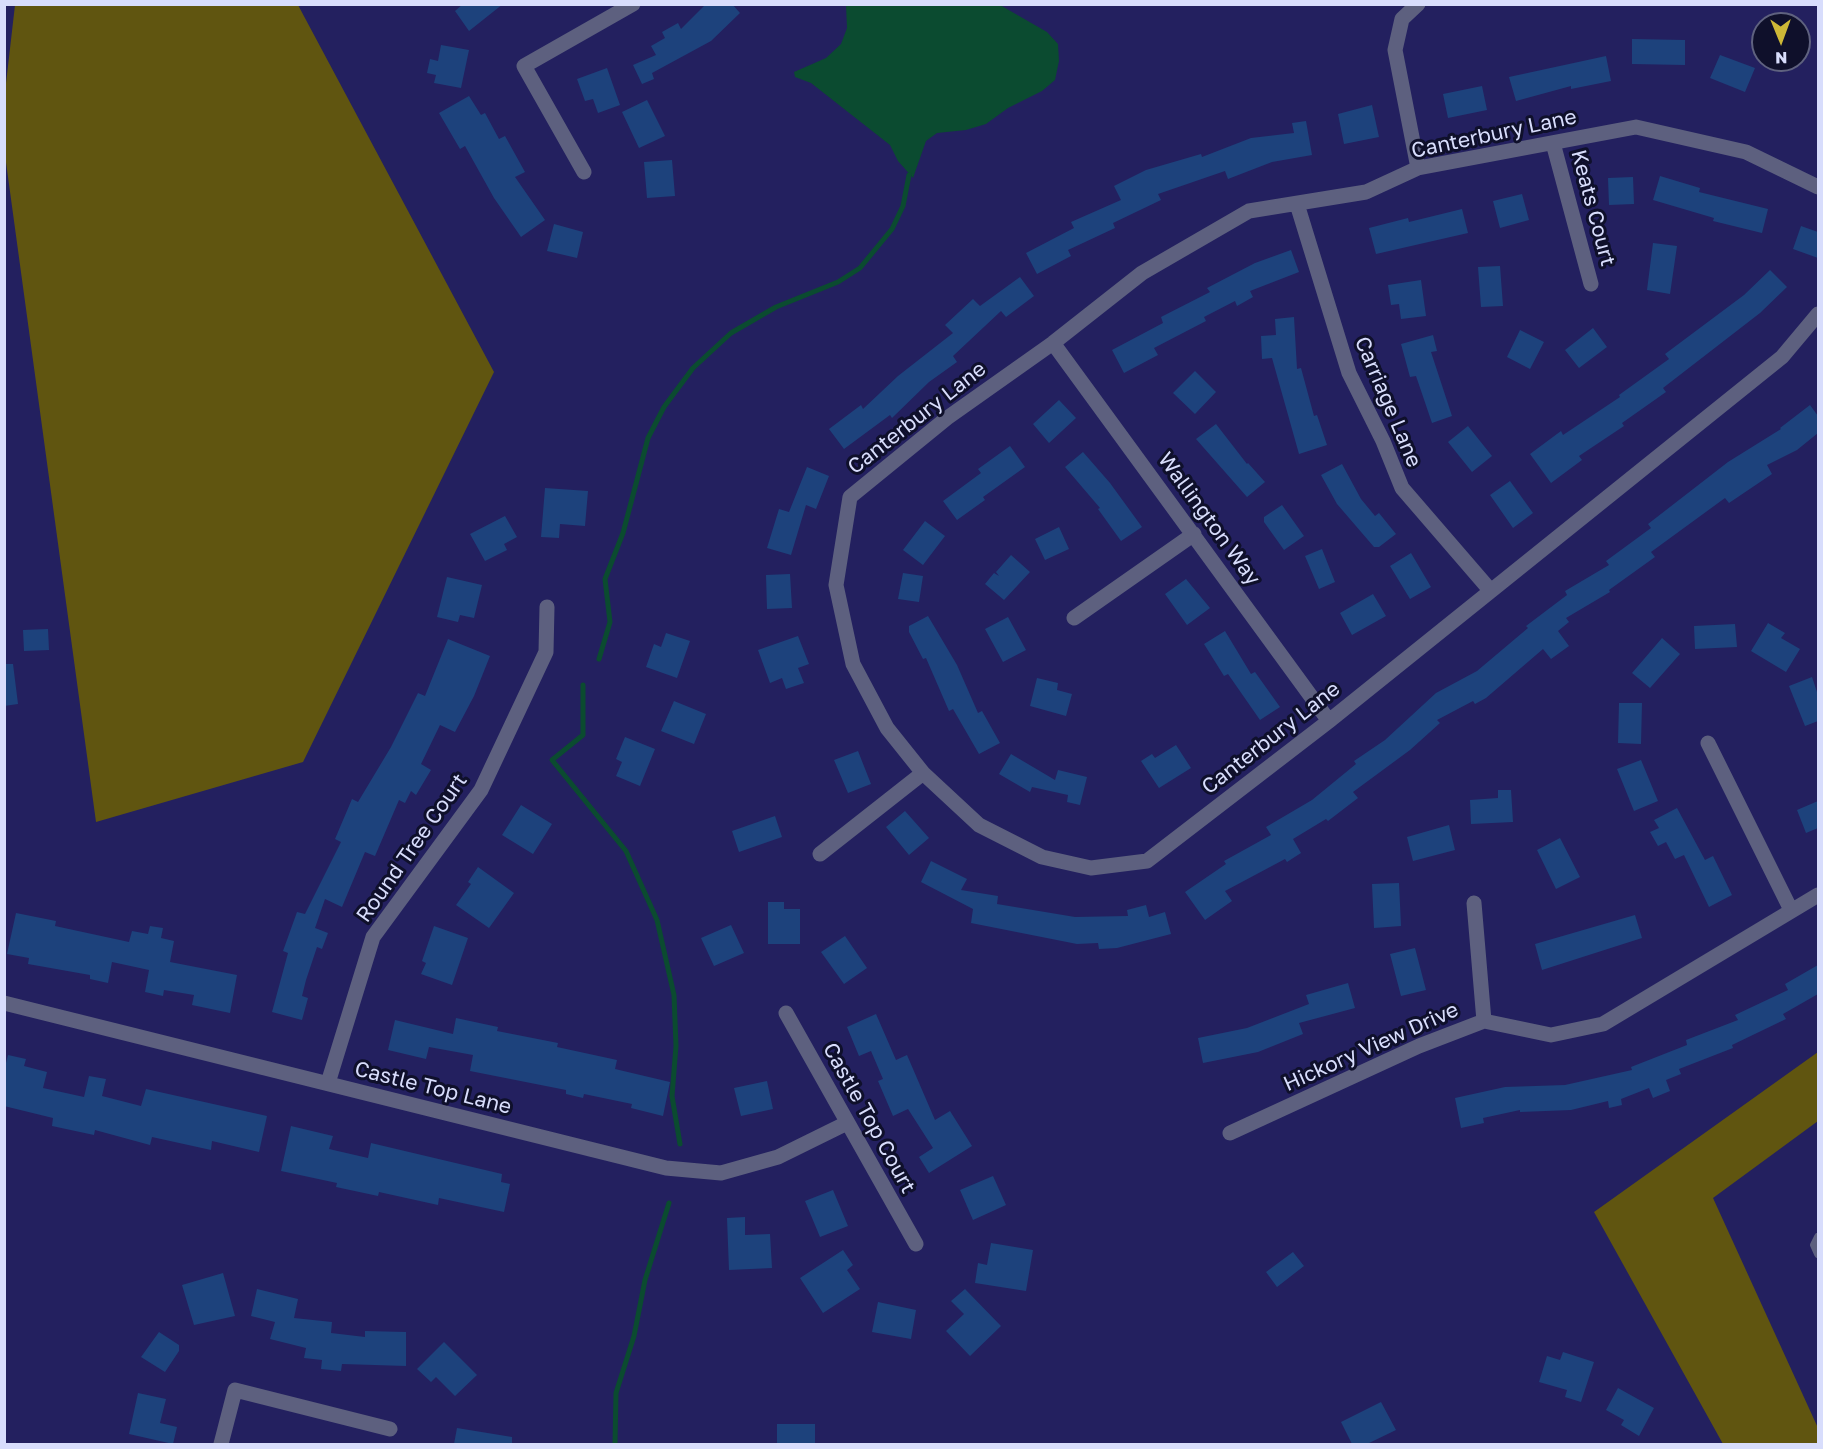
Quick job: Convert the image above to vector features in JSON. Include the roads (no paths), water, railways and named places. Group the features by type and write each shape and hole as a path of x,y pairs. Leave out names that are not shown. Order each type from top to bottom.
{"street":[{"path":"584,172 524,66 633,4"},
{"path":"1418,4 1402,19 1395,50 1418,168"},
{"name":"Canterbury Lane","path":"1818,187 1746,152 1636,127 1418,168 1366,192 1249,211 1142,273 1053,343 947,418 850,497 836,585 853,664 887,728 923,773 979,825 1042,857 1090,868 1148,861 1329,721 1782,357 1818,314"},
{"name":"Keats Court","path":"1553,142 1591,284"},
{"name":"Carriage Lane","path":"1297,204 1349,373 1383,441 1402,488 1490,590"},
{"name":"Wallington Way","path":"1053,343 1329,721"},
{"path":"1074,618 1194,534"},
{"name":"Round Tree Court","path":"328,1083 373,937 481,790 546,652 547,607"},
{"path":"1708,742 1791,910"},
{"path":"820,854 923,773"},
{"name":"Hickory View Drive","path":"1230,1133 1419,1046 1484,1021 1551,1035 1603,1024 1818,895"},
{"path":"1474,903 1484,1021"},
{"name":"Castle Top Lane","path":"4,1003 666,1168 721,1173 778,1157 847,1123"},
{"name":"Castle Top Court","path":"786,1013 916,1244"},
{"path":"221,1444 234,1390 390,1429"}],"lane":[{"path":"1818,1237 1814,1245 1818,1254"}],"waterway":[{"path":"599,659 610,622 605,579 623,533 648,438 664,407 693,368 731,333 776,307 838,282 860,268 892,229 903,206 909,175"},
{"path":"583,685 583,735 552,760 626,851 657,920 674,995 676,1046 672,1096 680,1144"},
{"path":"615,1444 616,1393 634,1336 645,1280 669,1203"}]}
